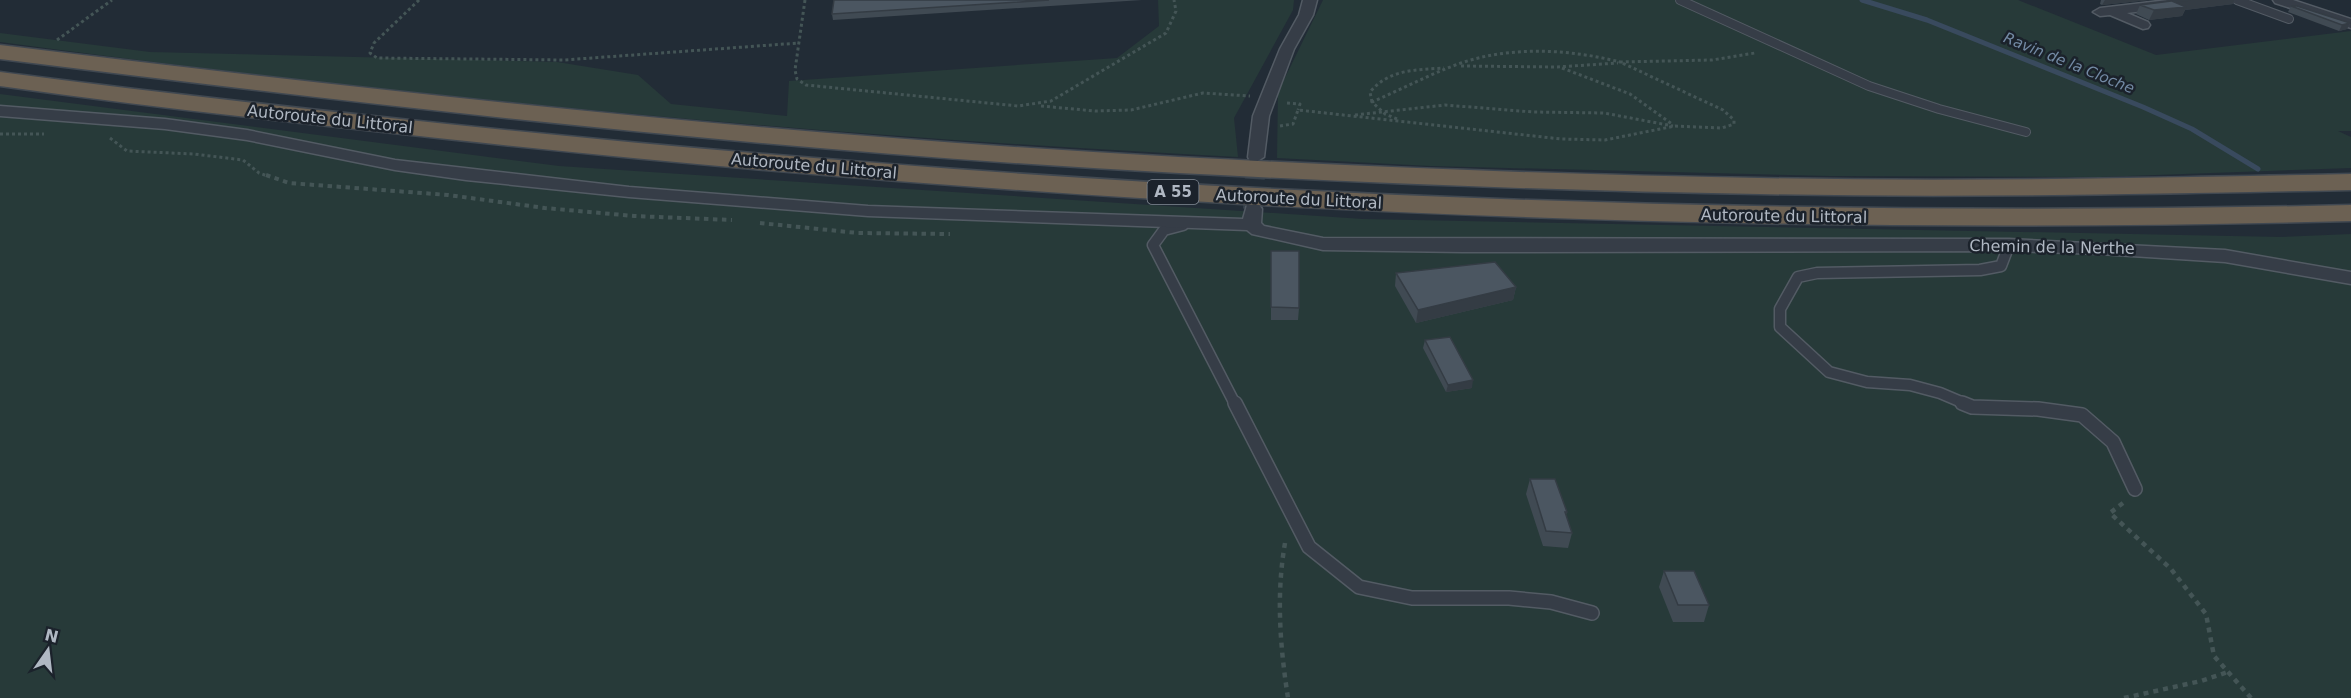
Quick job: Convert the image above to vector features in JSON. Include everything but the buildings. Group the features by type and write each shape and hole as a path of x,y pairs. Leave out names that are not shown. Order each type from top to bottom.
{"highway":[{"name":"Autoroute du Littoral","path":"0,52 345,94 526,113 881,144 1249,169 1641,184 2025,188 2351,182"},
{"name":"Autoroute du Littoral","path":"0,80 507,139 857,170 1239,196 1659,215 2062,218 2351,213"}],"street":[{"path":"1256,157 1261,116 1287,49 1306,15 1310,0"},
{"path":"2109,8 2133,8 2202,0"},
{"path":"2280,0 2351,24"},
{"path":"2109,8 2143,25"},
{"path":"0,111 175,125 247,135 394,165 618,191 868,211 1192,224"},
{"name":"Chemin de la Nerthe","path":"1192,224 1252,217 1258,230 1323,244 2009,245 2193,253 2225,256 2351,278"}],"lane":[{"path":"1680,0 1845,76 1901,98 2026,132"},
{"path":"2237,0 2289,18"},
{"path":"1192,224 1166,228 1159,232 1153,245 1309,547 1359,587 1412,598 1509,598 1551,602 1592,613"},
{"path":"2009,245 2001,266 1980,270 1817,273 1798,277 1780,309 1780,327 1829,372 1867,382 1910,385 1940,393 1971,406 2037,409 2082,415 2113,442 2135,489"}],"path":[{"path":"57,40 112,0"},
{"path":"419,0 374,43 369,53 377,58 500,57 564,60 799,44"},
{"path":"805,0 795,70 797,79 806,85 1018,106 1036,105 1095,111 1131,110 1203,93 1268,98"},
{"path":"1036,105 1051,101 1166,33 1176,11 1174,0"},
{"path":"1404,122 1380,111 1372,102 1370,92 1384,77 1399,73 1472,65 1557,67 1620,62 1712,60 1784,48"},
{"path":"1349,116 1445,105 1549,112 1584,111 1675,126 1722,128 1734,124 1734,120 1722,110 1620,62 1567,53 1493,54 1452,67 1372,102"},
{"path":"1557,67 1573,70 1630,94 1675,126"},
{"path":"1261,125 1293,124 1298,110 1581,140 1622,138 1675,126"},
{"path":"2135,489 2128,500 2110,513 2171,569 2206,614 2214,656 2251,698"},
{"path":"1288,698 1280,608 1280,561 1291,513"},
{"path":"2124,698 2201,681 2228,672"}],"green space":[{"path":"1158,0 1294,0 1293,10 1234,118 1238,157 928,138 618,113 309,81 0,42 0,33 150,52 557,62 638,75 671,104 787,116 789,81 1117,58 1159,26"},
{"path":"1323,0 2018,0 2156,55 2351,31 2351,131 2338,131 2351,137 2351,168 2100,177 1829,176 1430,166 1277,158 1278,92"},
{"path":"0,94 559,166 1363,219 2281,237 2351,234 2351,698 0,698"}],"waterway":[{"name":"Ravin de la Cloche","path":"1862,0 1927,20 2143,107 2192,129 2258,169"}],"tunnel":[{"path":"1255,177 1256,157"},
{"path":"1253,209 1255,175"}]}
